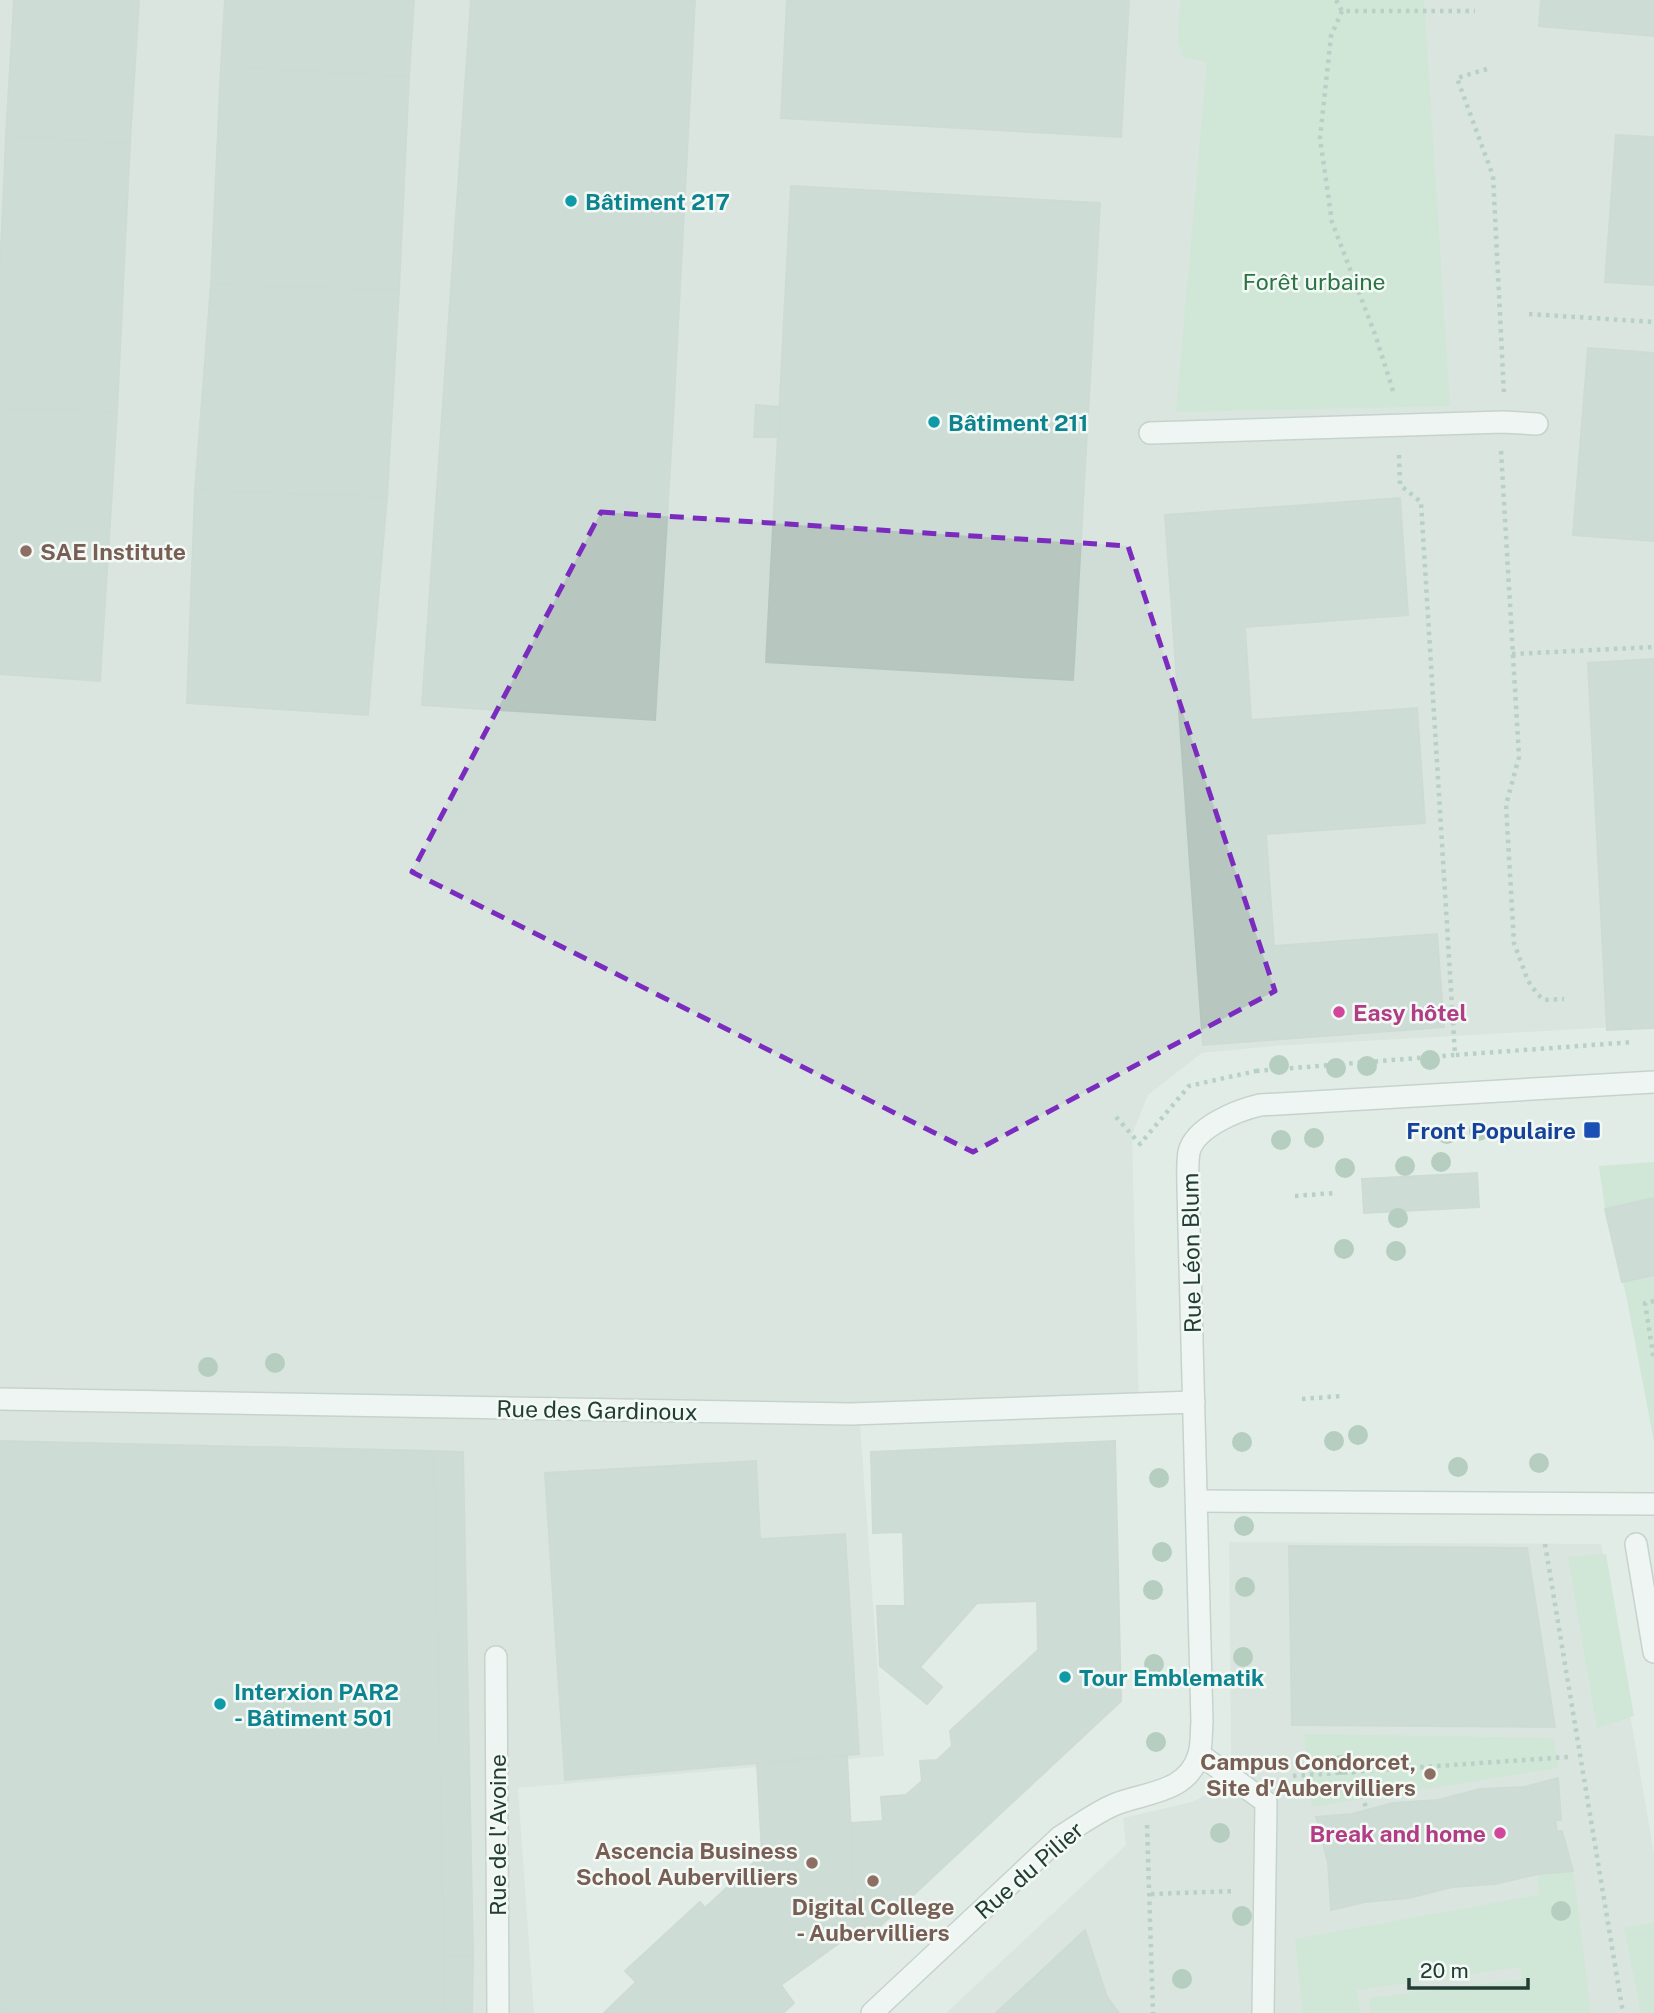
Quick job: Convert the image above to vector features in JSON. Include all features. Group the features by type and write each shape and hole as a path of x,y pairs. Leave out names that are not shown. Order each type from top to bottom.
{"street":[{"path":"1150,433 1503,422 1537,424"},
{"name":"Rue Léon Blum","path":"1199,1754 1202,1721 1189,1149 1209,1126 1240,1110 1260,1105 1654,1082"},
{"name":"Rue des Gardinoux","path":"0,1399 851,1414 1194,1402"},
{"path":"1197,1501 1654,1504"},
{"path":"1636,1544 1654,1652"},
{"name":"Rue de l'Avoine","path":"496,1657 498,2013"},
{"path":"1199,1754 1266,1802 1263,2013"},
{"name":"Rue du Pilier","path":"872,2013 1060,1838 1116,1804 1175,1785 1189,1774 1199,1754"}],"path":[{"path":"1336,0 1342,11"},
{"path":"1342,11 1475,12"},
{"path":"1342,11 1331,36 1320,138 1332,222 1376,337 1398,406 1400,485 1421,502 1455,1055"},
{"path":"1487,69 1457,78 1493,176 1504,395"},
{"path":"1529,314 1654,322"},
{"path":"1501,444 1519,757 1507,805 1514,943 1528,981 1538,995 1545,1000 1564,999"},
{"path":"1512,653 1654,648"},
{"path":"1256,1071 1634,1042"},
{"path":"1295,1196 1335,1193"},
{"path":"1654,1301 1645,1303 1654,1361"},
{"path":"1302,1399 1341,1396"},
{"path":"1545,1544 1623,2013"},
{"path":"1293,1776 1568,1757"},
{"path":"1353,1771 1367,1810"},
{"path":"1140,1797 1148,1832 1153,2013"},
{"path":"1151,1894 1265,1890"}],"highlighted area":[{"path":"601,512 1128,546 1275,991 973,1152 412,872"}],"shaded area":[{"path":"0,0 1654,0 1654,1025 1275,1046 1202,1053 1148,1095 1132,1135 1139,1405 970,1406 860,1424 884,1756 518,1788 534,2013 0,2013"},
{"name":"Campus Condorcet, Site d'Aubervilliers","path":"1229,1542 1601,1544 1654,1854 1654,2013 946,2013 1126,1845 1123,1818 1192,1802 1209,1793 1231,1756"}],"green space":[{"name":"Forêt urbaine","path":"1180,0 1424,0 1450,406 1176,412 1207,62 1183,57 1178,40"},
{"path":"1654,1162 1654,1442 1626,1295 1605,1209 1599,1166"},
{"path":"1606,1554 1634,1716 1597,1728 1568,1557"},
{"path":"1304,1734 1554,1738 1558,1768 1312,1807"},
{"path":"1573,1871 1591,2013 1371,2013 1369,1998 1522,1979 1520,1967 1357,1990 1360,2013 1303,2013 1295,1939 1539,1895 1538,1874"},
{"path":"1654,1922 1654,2013 1641,2013 1624,1928"}],"building":[{"path":"14,0 139,0 130,143 6,136"},
{"path":"225,0 414,0 409,77 221,66"},
{"name":"Bâtiment 217","path":"471,0 695,0 655,720 422,705"},
{"path":"787,0 1129,0 1121,137 781,118"},
{"path":"1541,0 1654,0 1654,36 1539,26"},
{"path":"221,66 409,77 399,290 211,284"},
{"path":"1616,135 1654,137 1654,285 1605,282"},
{"path":"6,136 130,143 117,412 0,408 0,272"},
{"name":"Bâtiment 211","path":"791,186 1100,203 1073,680 766,662"},
{"path":"211,284 399,290 387,497 195,490"},
{"path":"1588,348 1654,353 1654,541 1573,535"},
{"path":"756,405 780,407 778,437 754,437"},
{"path":"0,408 117,412 100,681 0,674"},
{"path":"195,490 387,497 368,715 187,703"},
{"path":"1400,498 1408,615 1245,627 1251,720 1417,708 1425,823 1266,834 1274,946 1437,934 1444,1027 1203,1045 1165,515"},
{"path":"1654,659 1654,1028 1607,1030 1588,663"},
{"path":"1477,1173 1479,1207 1364,1213 1362,1179"},
{"path":"1654,1198 1654,1275 1622,1282 1605,1209"},
{"name":"Interxion PAR2 - Bâtiment 501","path":"0,1441 434,1451 445,2013 0,2013"},
{"name":"Tour Emblematik","path":"1115,1441 1121,1701 877,1929 856,1931 850,1823 883,1821 881,1797 906,1795 922,1781 920,1761 937,1760 952,1746 950,1731 1038,1650 1037,1601 977,1603 920,1667 942,1687 927,1704 880,1666 877,1606 905,1606 903,1532 873,1533 871,1452"},
{"path":"434,1451 463,1452 473,1956 444,1957"},
{"path":"756,1461 760,1539 845,1534 859,1754 565,1780 545,1473"},
{"path":"1289,1546 1527,1548 1555,1727 1292,1725"},
{"path":"847,1756 856,1931 781,1985 794,2003 783,2013 604,2013 636,1982 625,1971 700,1902 705,1908 762,1855 757,1764"},
{"path":"1558,1778 1561,1820 1555,1820 1557,1832 1562,1831 1573,1871 1538,1874 1495,1884 1452,1887 1409,1898 1365,1902 1331,1910 1328,1862 1316,1817 1352,1814 1393,1803 1438,1800 1480,1789 1524,1787"},
{"path":"1085,1930 1107,1997 1119,2013 996,2013"},
{"path":"473,1956 472,2013 445,2013 444,1957"}],"place":[{"name":"Bâtiment 217","path":"571,201"},
{"name":"Bâtiment 211","path":"934,422"},
{"name":"SAE Institute","path":"26,551"},
{"name":"Easy hôtel","path":"1339,1012"},
{"name":"Front Populaire","path":"1592,1130"},
{"name":"Tour Emblematik","path":"1065,1677"},
{"name":"Interxion PAR2 - Bâtiment 501","path":"220,1704"},
{"name":"Campus Condorcet, Site d'Aubervilliers","path":"1430,1774"},
{"name":"Break and home","path":"1500,1833"},
{"name":"Ascencia Business School Aubervilliers","path":"812,1863"},
{"name":"Digital College - Aubervilliers","path":"873,1881"}]}
